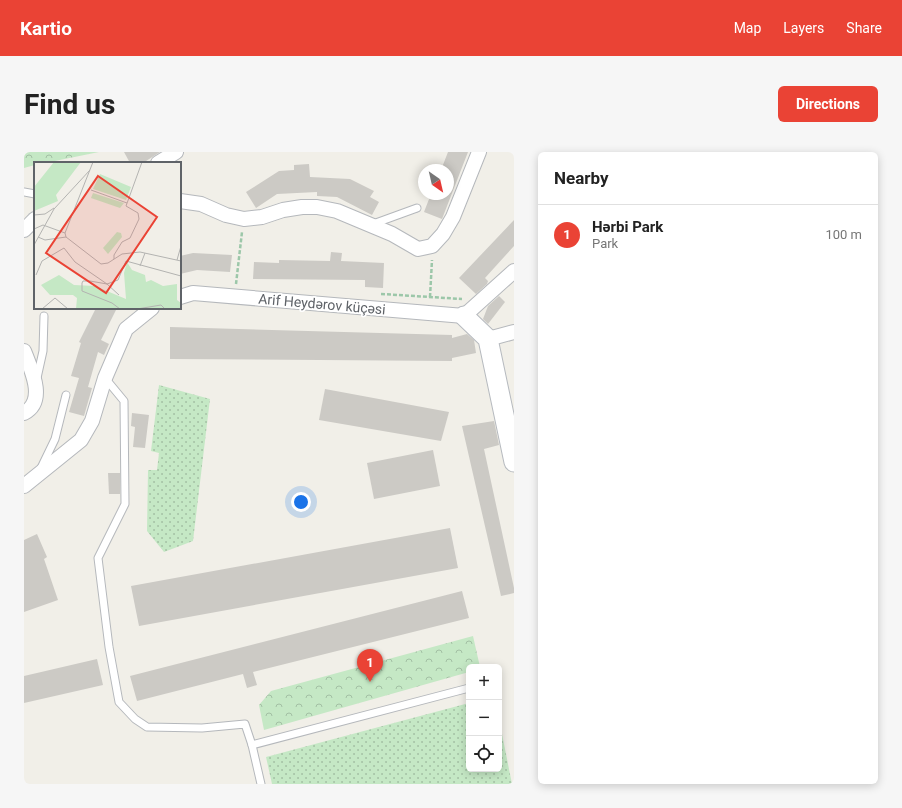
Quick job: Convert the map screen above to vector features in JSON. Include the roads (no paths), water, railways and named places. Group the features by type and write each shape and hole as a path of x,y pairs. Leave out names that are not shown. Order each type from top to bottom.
{"street":[{"path":"160,162 176,152"},
{"path":"181,201 201,204 226,215 244,219 262,217 295,208 317,207 338,211 371,225 418,249 432,246 443,234 453,217 479,152"},
{"path":"24,230 34,220"},
{"path":"514,271 464,316 488,339 514,462"},
{"name":"Arif Heydərov küçəsi","path":"181,297 193,293 464,316"},
{"path":"24,486 81,440 92,421 105,378 126,329 151,309"},
{"path":"488,339 514,332"},
{"path":"24,351 36,386 36,396 29,411 24,413"}],"lane":[{"path":"24,192 34,194"},
{"path":"371,225 417,208"},
{"path":"36,386 43,351 44,316"},
{"path":"105,378 124,401 125,504 98,558 109,647 119,702 135,719 147,727 202,728 245,724 252,745 261,784"},
{"path":"37,475 55,439 66,395"},
{"path":"252,745 466,689"}],"place":[{"name":"Hərbi Park","path":"370,682"}]}
